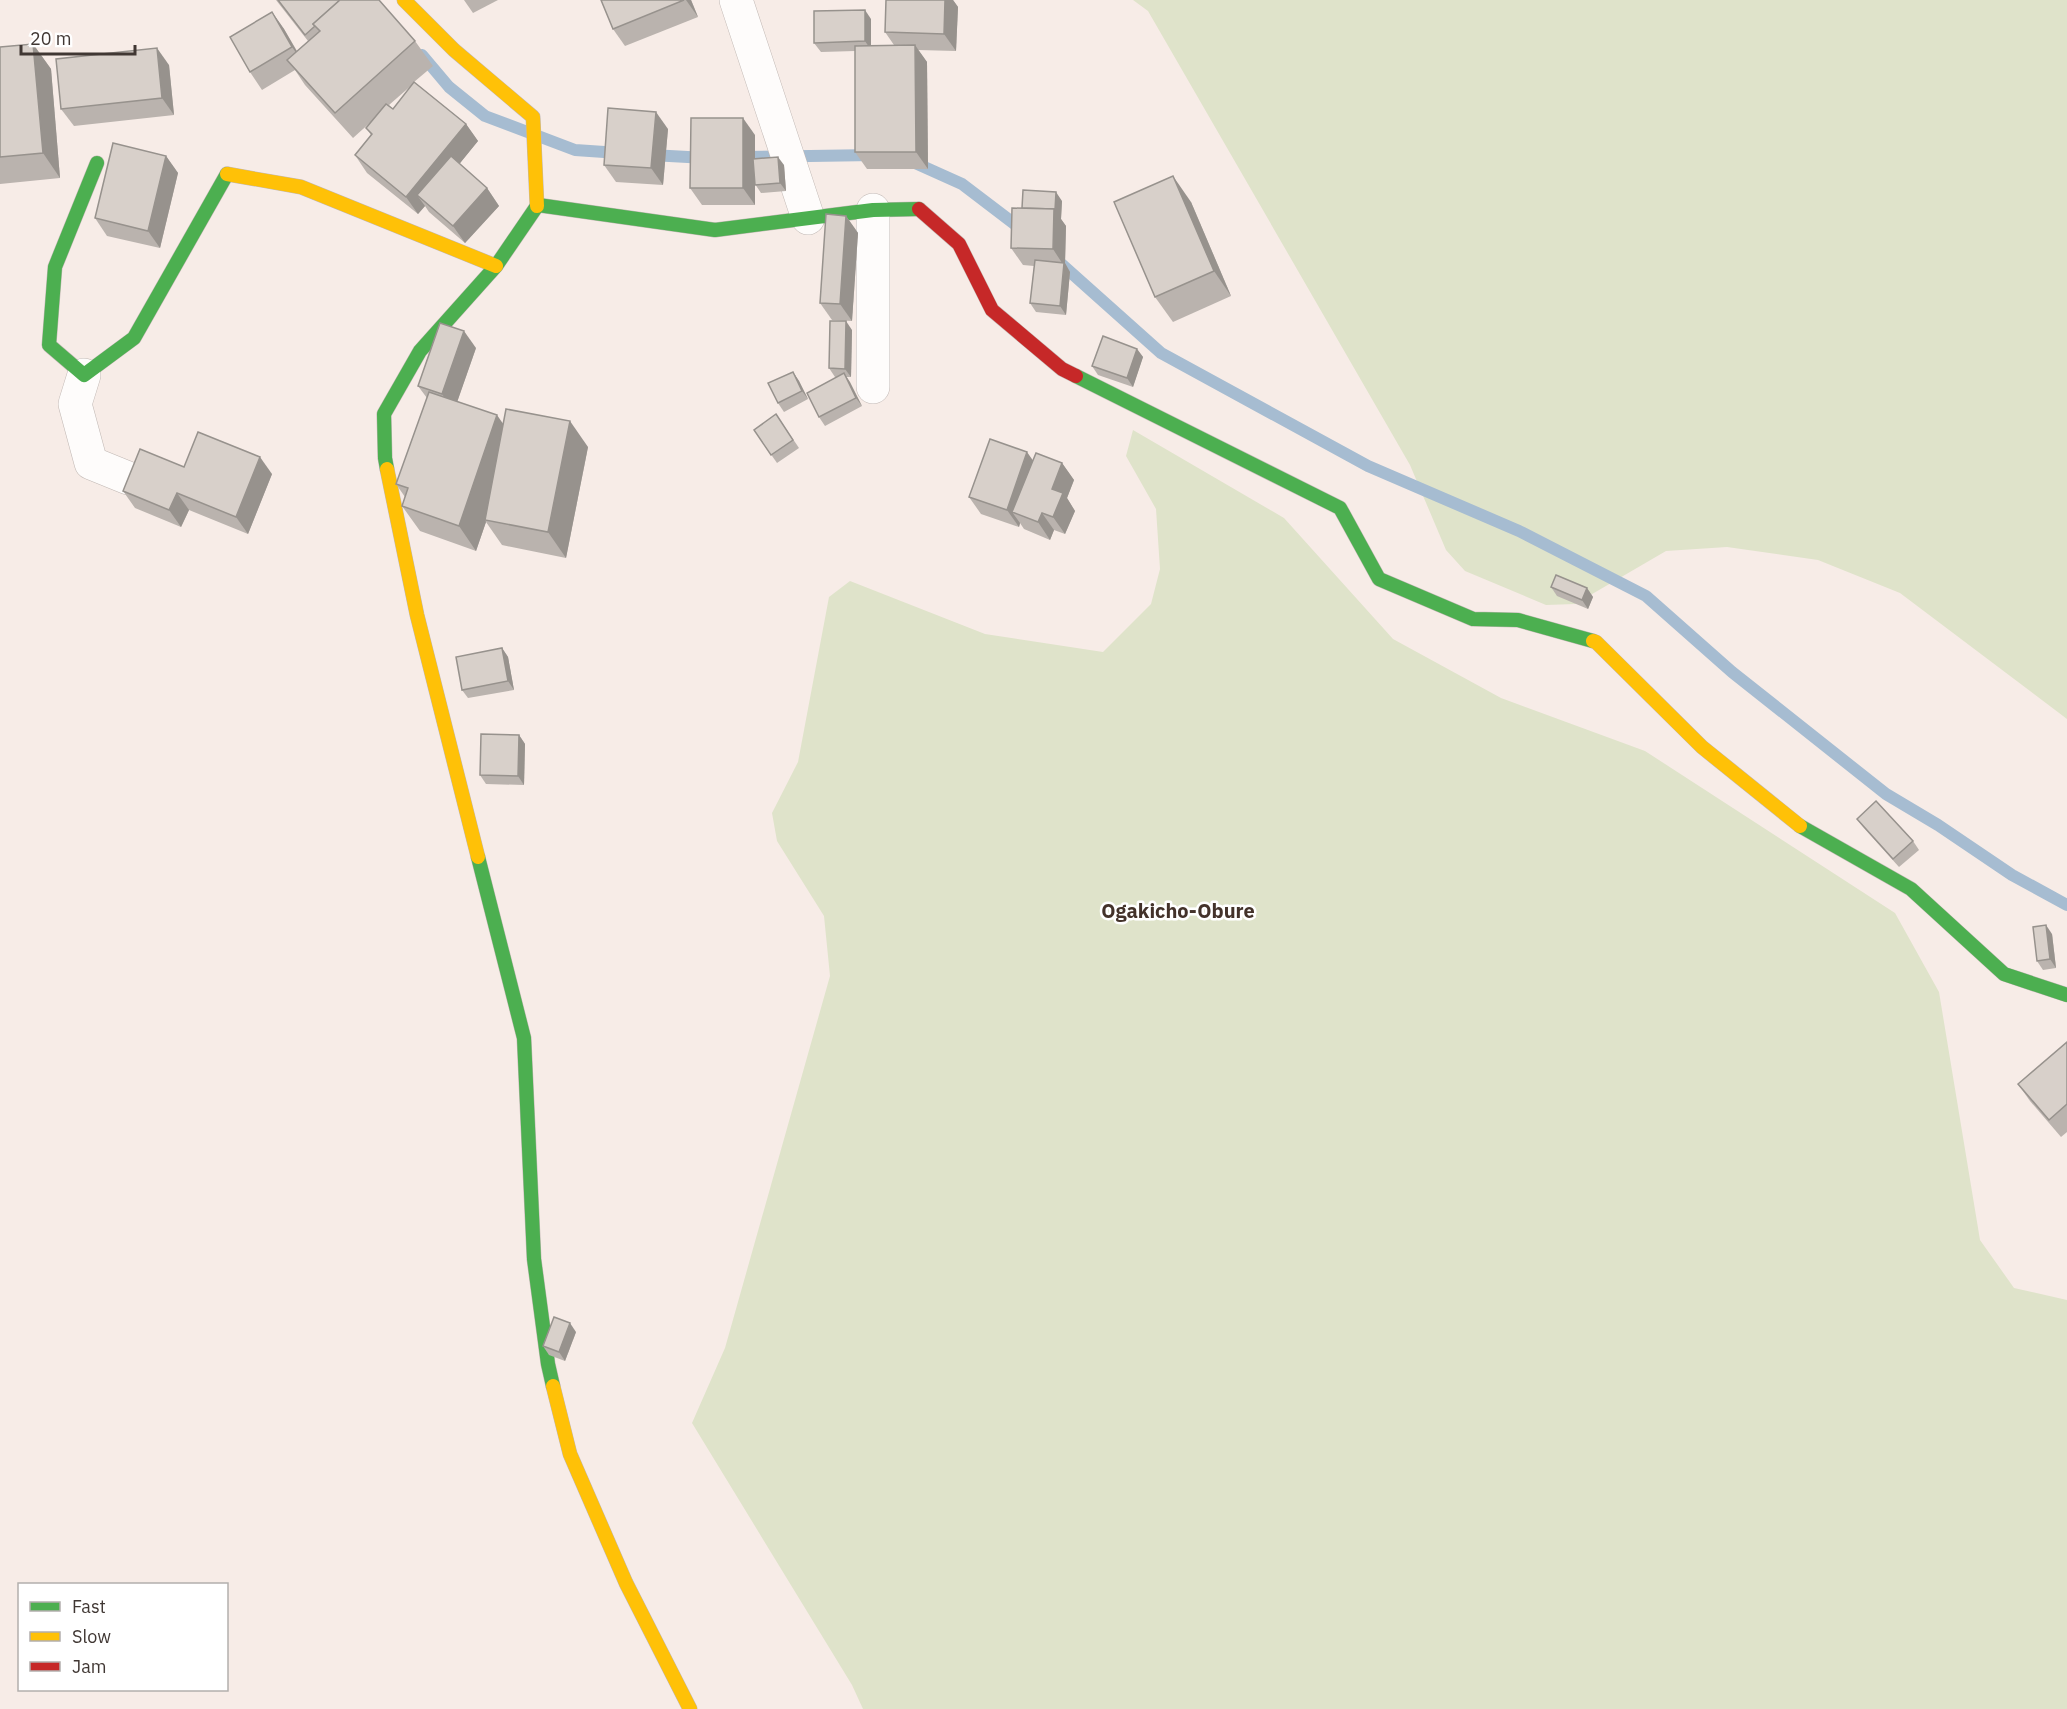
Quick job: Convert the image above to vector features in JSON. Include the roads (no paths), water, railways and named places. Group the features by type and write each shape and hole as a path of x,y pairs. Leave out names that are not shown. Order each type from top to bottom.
{"street":[{"path":"404,0 454,50 533,117 538,205 496,266 420,351 384,414 385,458 417,615 524,1038 534,1259 548,1364 570,1454 626,1583 690,1709"},
{"path":"736,0 808,218"},
{"path":"84,375 49,345 55,267 97,164"},
{"path":"128,478 91,464 75,404 84,375 134,338 181,258 226,174 301,187 496,266"},
{"path":"538,205 715,230 873,210 920,209 959,244 992,310 1062,369 1340,508 1379,579 1473,619 1518,620 1596,642 1702,747 1806,831 1911,889 2004,974 2067,995"},
{"path":"873,210 873,387"}],"waterway":[{"path":"422,55 449,87 485,116 575,150 619,153"},
{"path":"651,155 706,158"},
{"path":"741,157 874,155"},
{"path":"913,162 962,184 1025,232"},
{"path":"1058,261 1161,353 1368,466 1519,531 1646,596 1732,672 1886,794 1938,825 2012,875 2067,905"}],"district":[{"name":"Ogakicho-Obure","path":"1178,910"}]}
